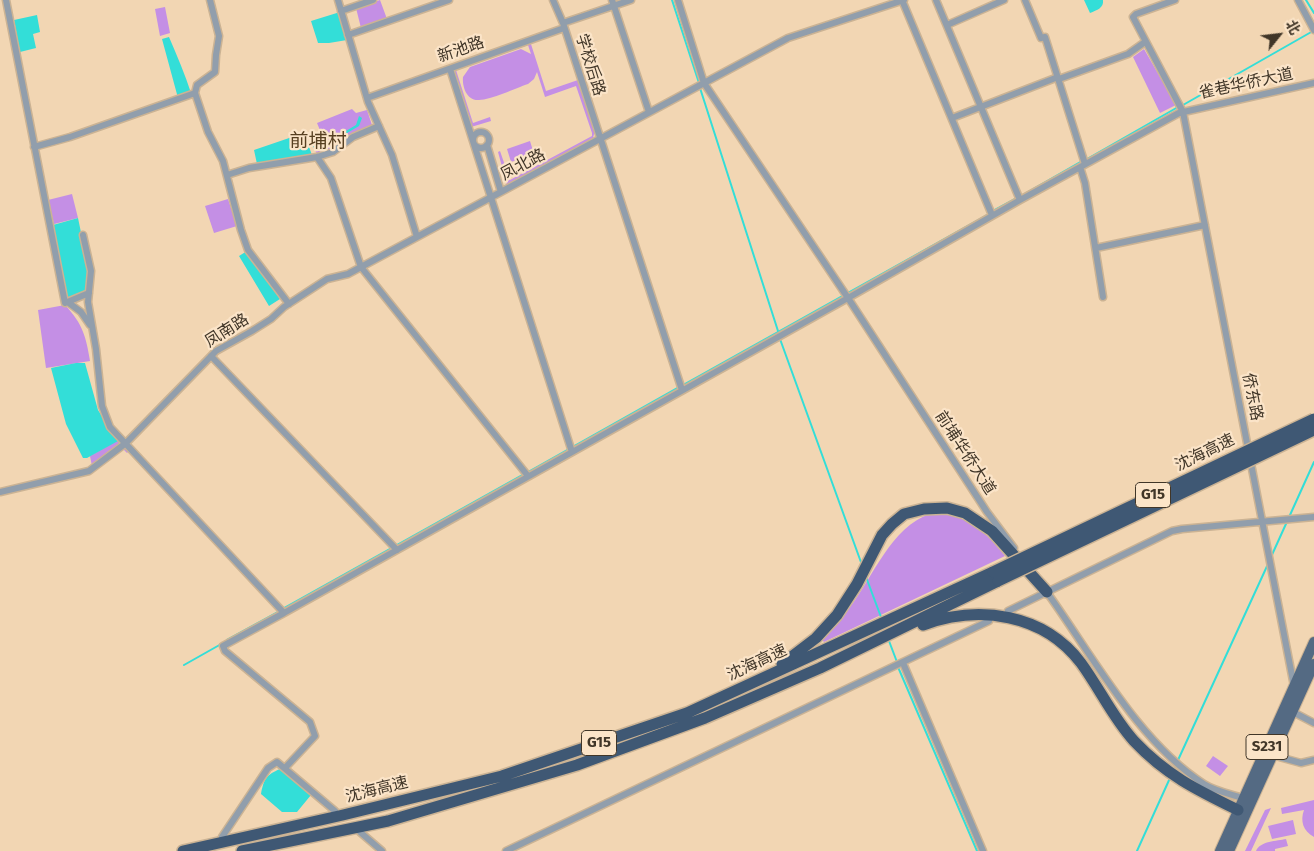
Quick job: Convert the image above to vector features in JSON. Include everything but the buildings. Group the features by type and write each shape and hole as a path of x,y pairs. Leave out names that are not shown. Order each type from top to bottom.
{"highway":[{"name":"沈海高速","path":"242,851 388,821 577,765 705,718 820,668 995,577 1314,419"},
{"name":"沈海高速","path":"183,851 343,815 502,776 687,713 995,577 1314,430"},
{"path":"756,681 793,656 821,632 857,584 882,535 904,514 924,508 947,508 964,513 992,531 1047,592"},
{"path":"856,650 936,620 976,613 1009,617 1037,626 1063,644 1080,662 1119,723 1158,765 1189,786 1238,810"}],"main road":[{"name":"S231","path":"1220,851 1314,642"},
{"name":"S231","path":"1229,851 1314,664"}],"street":[{"path":"6,0 65,303 88,293"},
{"path":"210,0 219,36 215,72 196,85 195,94 208,132 223,161 248,250 288,304"},
{"path":"338,0 367,98 392,155 417,237"},
{"path":"342,11 373,0"},
{"path":"348,34 449,0"},
{"name":"学校后路","path":"553,0 564,26 681,388"},
{"name":"新池路","path":"367,98 564,26 613,3 631,0"},
{"name":"前埔华侨大道","path":"678,0 701,84 846,295 987,512 1047,592 1125,706 1161,748 1205,785 1243,798"},
{"path":"902,0 992,213"},
{"name":"凤北路","path":"361,267 788,38 902,0"},
{"path":"936,0 1019,198"},
{"path":"947,25 1004,0"},
{"path":"1025,0 1041,38 1045,37 1084,163 1085,183 1103,297"},
{"name":"侨东路","path":"1175,0 1136,14 1133,18 1144,42 1181,108 1294,686"},
{"path":"1298,0 1314,29"},
{"path":"613,3 649,112"},
{"path":"952,118 1128,54 1144,42"},
{"path":"450,69 571,449"},
{"name":"雀巷华侨大道","path":"286,768 315,736 310,722 225,651 223,646 282,611 1181,108 1314,83"},
{"path":"34,147 70,137 195,94"},
{"path":"227,174 333,152 353,136 379,126"},
{"path":"473,142 474,134 482,132 488,136 489,141 487,144 501,192"},
{"path":"473,142 479,148 487,144"},
{"path":"316,157 331,178 361,267 527,474"},
{"path":"1096,248 1205,225"},
{"path":"83,235 91,271 88,302 102,406 110,427 282,611"},
{"name":"凤南路","path":"0,492 89,471 126,443 216,351 271,319 288,304 327,279 348,274 361,267"},
{"path":"69,303 85,317 93,332"},
{"path":"211,356 395,548"},
{"path":"1008,611 1172,531 1314,517"},
{"path":"506,851 900,665 988,621"},
{"path":"900,665 983,851"},
{"path":"1292,712 1314,723"},
{"path":"1272,755 1301,763 1314,760"},
{"path":"222,837 268,768 277,762 334,811"},
{"path":"360,832 382,851"},
{"path":"521,844 528,851"}],"shaded area":[{"path":"380,0 387,19 361,28 356,8"},
{"path":"165,7 170,33 160,36 155,9"},
{"path":"530,41 546,91 578,80 595,130 593,138 507,185 498,152 500,151 510,180 592,136 576,86 545,97 537,72 534,79 528,84 504,94 479,100 468,96 463,85 463,77 470,67 521,49 531,54 528,45 456,70 473,123 490,117 491,121 471,127 452,68"},
{"path":"1144,49 1176,105 1160,113 1133,57"},
{"path":"352,109 356,113 367,110 372,125 318,156 312,144 324,140 317,123"},
{"path":"530,141 534,154 511,162 507,149"},
{"path":"72,194 78,218 54,224 48,200"},
{"path":"228,199 237,226 214,233 205,206"},
{"path":"65,305 76,318 83,331 90,361 46,368 38,310"},
{"path":"120,439 131,449 127,453 119,445 92,466 90,456"},
{"path":"945,511 979,529 1005,556 824,642 820,638 847,611 884,554 904,530 916,520 932,513"},
{"path":"1213,756 1228,766 1220,776 1206,766"},
{"path":"1314,800 1314,837 1307,832 1303,825 1304,810 1282,814 1281,808"},
{"path":"1271,808 1251,851 1245,851 1265,810"},
{"path":"1293,820 1296,834 1272,839 1268,826"},
{"path":"1286,839 1288,846 1275,849 1275,851 1256,851 1265,843"}],"water":[{"path":"1084,0 1103,0 1103,3 1100,8 1090,13"},
{"path":"340,12 347,40 318,43 311,21"},
{"path":"37,15 40,32 33,34 36,48 20,52 14,20"},
{"path":"169,37 191,93 178,98 162,39"},
{"path":"359,116 362,118 359,126 315,150 312,144 324,140 329,141 356,125"},
{"path":"295,136 305,136 312,155 257,164 254,150"},
{"path":"78,218 89,271 87,291 71,299 67,296 53,225"},
{"path":"247,251 280,299 269,306 239,256"},
{"path":"85,363 98,410 118,441 87,458 83,458 66,424 51,368"},
{"path":"280,769 311,795 297,812 282,812 261,794 266,778"}],"waterway":[{"path":"672,0 699,83"},
{"path":"1306,0 1314,13"},
{"path":"1183,105 1313,31"},
{"path":"700,88 778,331"},
{"path":"1087,159 1178,107"},
{"path":"1021,196 1082,161"},
{"path":"993,211 1017,198"},
{"path":"683,385 989,214"},
{"path":"780,339 862,565"},
{"path":"528,472 679,387"},
{"path":"1271,557 1314,462"},
{"path":"284,608 524,474"},
{"path":"1173,771 1268,564"},
{"path":"866,577 881,617"},
{"path":"227,640 280,611"},
{"path":"889,641 897,662"},
{"path":"184,665 223,643"},
{"path":"898,667 977,851"},
{"path":"1137,851 1170,778"}],"district":[{"name":"前埔村","path":"318,142"}]}
